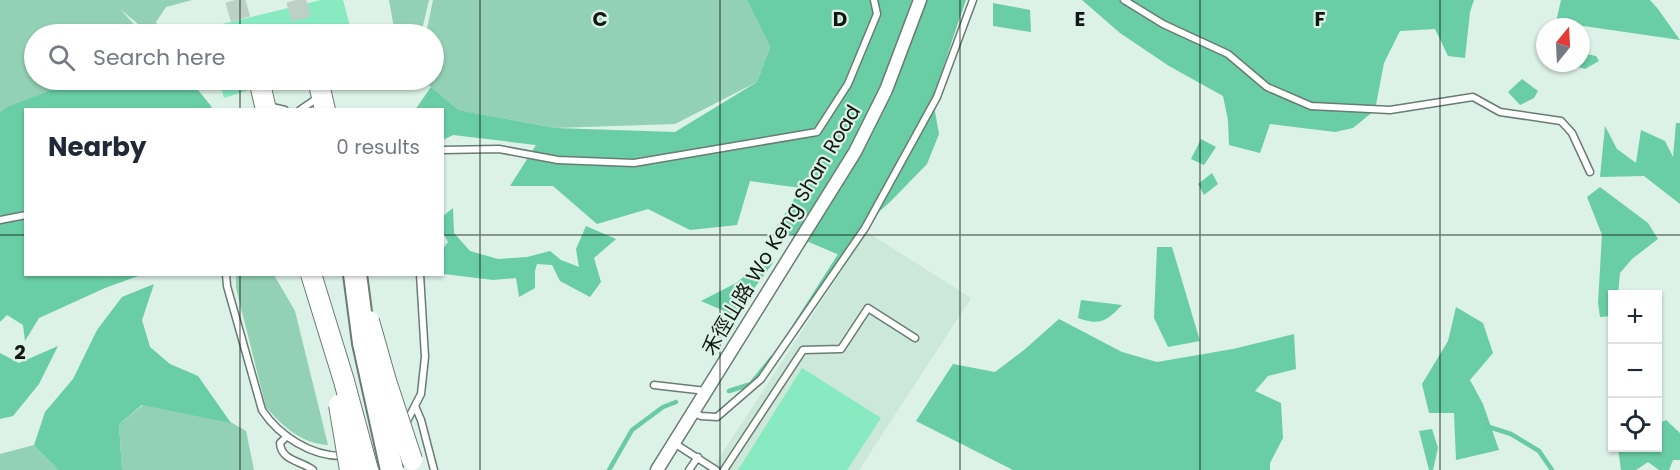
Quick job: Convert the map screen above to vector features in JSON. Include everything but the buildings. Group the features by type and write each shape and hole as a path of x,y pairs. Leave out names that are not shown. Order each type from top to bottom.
{"highway":[{"path":"310,276 335,384 350,470"},
{"path":"311,276 367,461"},
{"path":"357,276 364,343 392,470"},
{"path":"358,276 386,381 416,470"}],"street":[{"name":"禾徑山路 Wo Keng Shan Road","path":"657,470 855,152 886,90 920,0"}],"lane":[{"path":"444,150 499,149 558,159 634,163 818,132 848,84 877,14 874,0"},
{"path":"693,412 701,416 717,417 761,379 865,228 937,97 973,0"},
{"path":"1124,0 1163,24 1228,54 1267,87 1311,106 1390,110 1473,97 1500,112 1561,121 1572,133 1590,172"},
{"path":"305,108 323,100"},
{"path":"264,101 280,108"},
{"path":"0,220 24,215"},
{"path":"226,276 262,410 271,424 286,436 318,454 367,461"},
{"path":"376,448 401,431 422,394 425,357 420,276"},
{"path":"724,470 803,350 841,349 868,308 915,338"},
{"path":"654,385 706,391"},
{"path":"415,406 434,470"},
{"path":"286,436 280,443 280,450 286,457 313,470"},
{"path":"674,443 716,470"},
{"path":"688,470 698,457"}],"shaded area":[{"path":"867,232 971,298 859,470 711,470"}],"green space":[{"path":"0,0 192,0 166,7 157,24 138,24 120,9 134,24 24,24 24,90 56,90 0,113"},
{"path":"389,0 429,0 423,24 393,24"},
{"path":"433,0 747,0 770,47 757,82 675,124 555,128 457,110 434,90 444,90 444,24 428,24"},
{"path":"747,0 966,0 932,95 939,134 927,164 863,226 844,257 776,228 801,188 750,181 737,225 690,230 648,209 597,224 553,186 510,186 536,145 453,135 444,140 444,108 416,108 429,90 435,90 458,110 555,128 675,132 757,82 770,47"},
{"path":"1082,0 1474,0 1470,12 1465,58 1448,56 1435,29 1400,31 1384,63 1375,110 1353,128 1335,132 1270,124 1260,153 1229,145 1228,120 1223,96 1169,66 1120,33"},
{"path":"1561,0 1650,0 1680,40 1590,27 1590,18 1557,18"},
{"path":"993,3 1030,10 1031,32 993,26"},
{"path":"1590,55 1596,56 1599,61 1590,66"},
{"path":"1522,79 1538,91 1534,98 1520,105 1508,92"},
{"path":"52,90 198,90 212,108 24,108 24,276 138,276 105,288 39,318 25,341 23,325 7,315 0,322 0,113 7,107"},
{"path":"1676,123 1680,123 1680,204 1644,176 1600,177 1605,126 1617,149 1636,163 1641,130 1665,141 1673,157"},
{"path":"1201,139 1216,147 1204,165 1191,159"},
{"path":"1212,173 1218,184 1204,195 1198,184"},
{"path":"1600,187 1648,223 1658,239 1632,259 1620,273 1618,290 1608,290 1608,316 1600,317 1598,303 1602,235 1587,197"},
{"path":"453,208 454,233 470,251 498,259 527,257 550,251 561,260 579,267 576,249 586,226 616,239 594,258 601,282 590,297 560,281 552,265 537,264 535,288 519,297 516,278 493,280 444,274 444,248 448,242 444,234 444,215"},
{"path":"1157,247 1172,247 1200,341 1168,347 1154,318"},
{"path":"766,259 773,263 747,298 731,314 701,301 736,283"},
{"path":"236,276 275,276 295,311 328,445 301,438 279,421 266,407 236,288"},
{"path":"154,284 142,320 150,347 170,364 198,376 231,423 142,405 119,424 122,470 59,470 34,445 45,412 73,379 97,330 122,297"},
{"path":"1081,300 1122,305 1107,318 1092,322 1078,318"},
{"path":"1456,307 1483,323 1493,353 1470,380 1483,404 1499,450 1456,460 1454,413 1429,413 1422,384 1448,341"},
{"path":"1059,319 1122,352 1157,362 1233,349 1294,334 1296,369 1268,376 1255,391 1281,403 1283,438 1270,463 1270,470 1013,470 916,421 953,364 995,372"},
{"path":"58,346 39,384 13,416 0,419 0,353 19,363"},
{"path":"148,401 208,409 246,431 254,470 122,470 119,424"},
{"path":"1666,420 1680,433 1680,460 1673,460 1669,470 1659,470 1648,462 1636,470 1621,470 1619,452 1662,452 1662,422"},
{"path":"1432,429 1438,448 1433,470 1429,470 1419,431"},
{"path":"34,445 60,464 62,470 0,470 0,454"}],"waterway":[{"path":"917,127 932,95 963,0"},
{"path":"796,324 890,177"},
{"path":"729,391 751,384 772,358"},
{"path":"609,470 632,430 663,407 676,402"},
{"path":"1486,426 1511,434 1539,451 1552,470"}],"tunnel":[{"path":"235,0 242,24"},
{"path":"296,0 303,24"}]}
